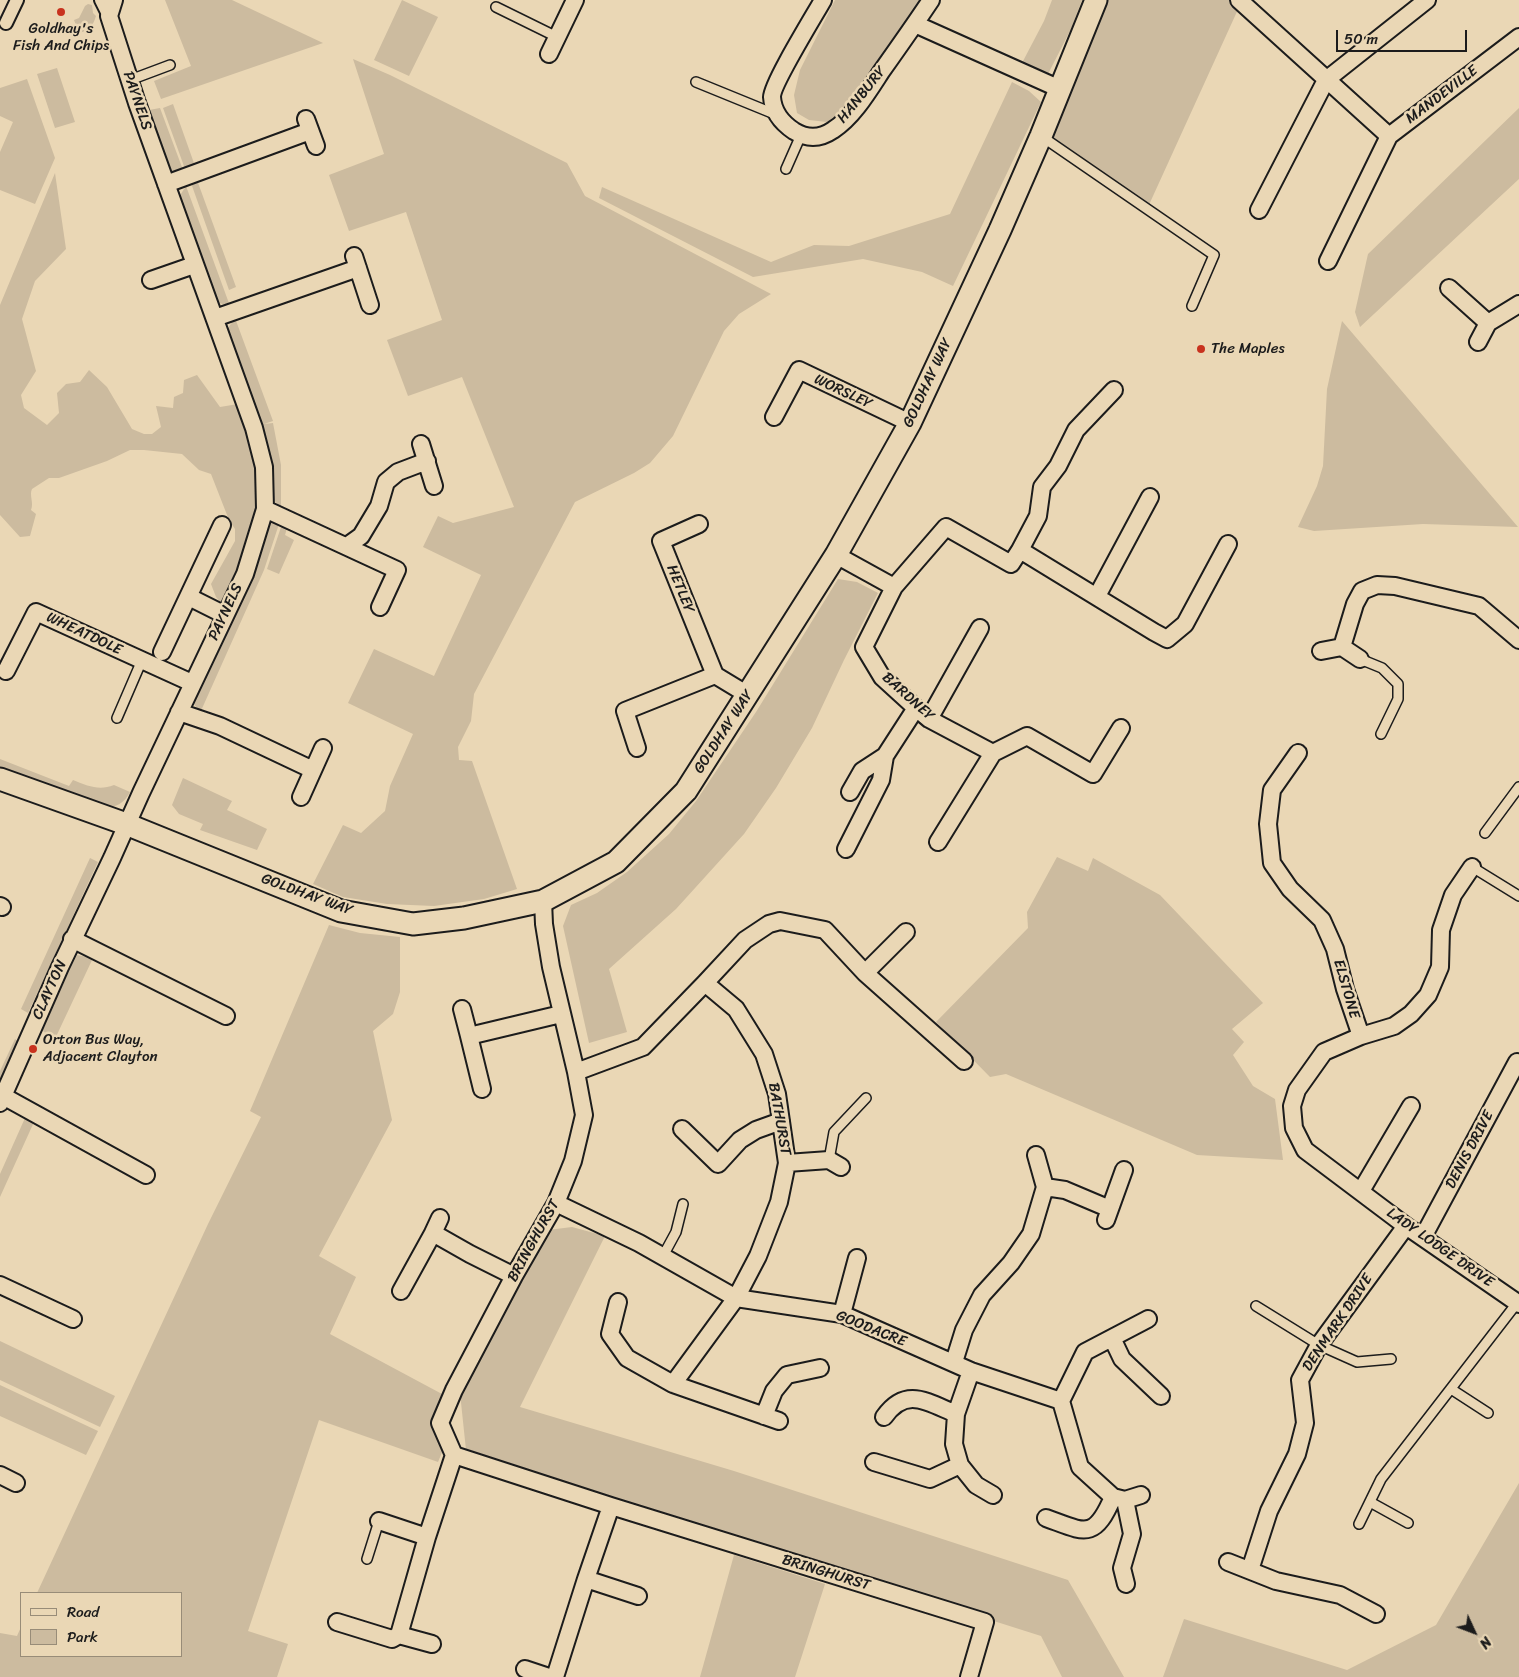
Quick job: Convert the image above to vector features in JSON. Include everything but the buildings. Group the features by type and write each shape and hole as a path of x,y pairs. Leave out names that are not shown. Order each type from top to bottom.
{"street":[{"path":"6,23 17,0"},
{"name":"PAYNELS","path":"101,0 109,16 194,265 254,428 264,467 265,509 244,574 126,824"},
{"path":"109,16 114,0"},
{"path":"549,54 575,0"},
{"path":"801,135 777,116 772,96 782,72 823,0"},
{"name":"HANBURY","path":"801,135 815,138 832,130 848,117 869,91 931,0"},
{"name":"GOLDHAY WAY","path":"0,779 126,824 341,911 413,924 464,918 543,901 616,862 686,790 836,555 910,423 1041,136 1096,0"},
{"path":"1239,0 1389,136"},
{"path":"1259,210 1326,80 1428,0"},
{"path":"915,24 1060,88"},
{"name":"MANDEVILLE","path":"1328,261 1389,136 1519,37"},
{"path":"166,184 311,132"},
{"path":"215,318 356,262 370,305"},
{"path":"151,280 194,265"},
{"path":"1449,288 1488,324"},
{"path":"1478,342 1488,324 1519,304"},
{"name":"WORSLEY","path":"774,417 799,370 910,423"},
{"path":"1114,390 1076,430 1058,466 1042,487 1038,516 1020,550 1167,639 1185,624 1228,544"},
{"path":"422,444 434,486"},
{"path":"347,546 361,536 379,506 386,482 398,472 427,461"},
{"path":"1097,596 1150,497"},
{"path":"265,509 397,570 380,607"},
{"name":"HETLEY","path":"699,524 661,541 715,676"},
{"path":"162,652 222,525"},
{"name":"BARDNEY","path":"993,753 929,719 882,677 864,647 894,587 946,527 1011,564 1020,550"},
{"path":"836,555 894,587"},
{"path":"1342,647 1355,604 1362,591 1377,585 1395,586 1479,606 1519,640"},
{"path":"189,597 225,615"},
{"name":"WHEATDOLE","path":"6,671 36,612 192,683"},
{"path":"929,719 980,628"},
{"path":"1321,650 1342,647 1360,659"},
{"path":"637,748 626,711 715,676 748,695"},
{"path":"846,849 881,780 885,756 916,708"},
{"path":"179,712 220,726 313,770"},
{"path":"938,842 993,753 1027,736 1093,774 1121,728"},
{"path":"301,797 323,748"},
{"name":"ELSTONE","path":"1298,753 1272,790 1268,824 1272,863 1290,889 1322,920 1335,948 1345,989 1361,1036 1394,1026 1411,1014 1428,995 1440,967 1441,930 1452,895 1472,867"},
{"path":"850,792 862,771 885,756"},
{"name":"CLAYTON","path":"126,824 112,858 72,940 2,1100 146,1176"},
{"name":"BRINGHURST","path":"543,901 544,924 561,1014 576,1072 584,1115 574,1161 556,1203 514,1276 454,1390 440,1423 454,1455 611,1506 985,1622 969,1677"},
{"path":"576,1072 643,1047 745,940 769,924 780,920 825,930 865,973 964,1061"},
{"path":"865,973 906,932"},
{"path":"72,940 226,1016"},
{"name":"BATHURST","path":"706,983 736,1009 764,1054 777,1094 787,1163 779,1202 758,1256 736,1298"},
{"path":"462,1009 482,1089"},
{"path":"469,1036 561,1014"},
{"name":"LADY LODGE DRIVE","path":"1361,1036 1324,1052 1297,1090 1292,1106 1294,1128 1305,1150 1406,1226 1518,1304"},
{"name":"DENIS DRIVE","path":"1423,1237 1518,1061"},
{"path":"1361,1191 1411,1106"},
{"path":"682,1129 718,1164 740,1140 756,1130 781,1121"},
{"path":"954,1362 964,1330 982,1295 1011,1263 1031,1234 1045,1187 1036,1155"},
{"path":"787,1163 835,1164"},
{"path":"1045,1187 1065,1190 1108,1214 1124,1170"},
{"name":"GOODACRE","path":"556,1203 639,1243 736,1298 842,1314 971,1371 1061,1401"},
{"path":"401,1291 440,1218"},
{"name":"DENMARK DRIVE","path":"1250,1570 1269,1511 1297,1454 1305,1423 1300,1380 1319,1345 1406,1226"},
{"path":"433,1233 514,1276"},
{"path":"842,1314 857,1258"},
{"path":"0,1285 73,1318"},
{"path":"673,1384 736,1298"},
{"path":"618,1302 610,1334 627,1358 673,1384 772,1419 774,1391 787,1376 820,1368"},
{"path":"1126,1584 1122,1568 1132,1534 1118,1499 1080,1467 1061,1401 1085,1352 1148,1320"},
{"path":"1112,1338 1122,1359 1161,1396"},
{"path":"971,1371 956,1414 954,1444 960,1465 976,1485 993,1494"},
{"path":"884,1417 892,1406 904,1399 918,1398 956,1414"},
{"path":"336,1622 392,1639 399,1635 454,1455"},
{"path":"874,1462 930,1479 960,1465"},
{"path":"0,1475 16,1483"},
{"path":"1046,1518 1080,1531 1093,1528 1118,1499 1141,1495"},
{"path":"555,1677 611,1506"},
{"path":"379,1521 428,1537"},
{"path":"1228,1562 1276,1581 1340,1595 1376,1614"},
{"path":"586,1579 638,1596"},
{"path":"399,1635 432,1644"},
{"path":"524,1669 549,1677"}],"lane":[{"path":"496,7 557,37"},
{"path":"130,80 170,66"},
{"path":"696,82 777,116"},
{"path":"786,169 801,135"},
{"path":"1041,136 1214,254 1192,306"},
{"path":"1360,659 1382,668 1398,684 1398,698 1381,734"},
{"path":"117,718 142,660"},
{"path":"1485,834 1519,787"},
{"path":"1472,867 1519,896"},
{"path":"835,1164 834,1132 866,1098"},
{"path":"663,1256 676,1232 683,1204"},
{"path":"1359,1524 1381,1479 1518,1304"},
{"path":"1256,1306 1319,1345 1357,1362 1391,1359"},
{"path":"1451,1389 1488,1413"},
{"path":"1370,1502 1408,1523"},
{"path":"367,1559 379,1521"}],"green space":[{"path":"165,0 232,0 323,43 161,99 154,81 191,66"},
{"path":"402,0 438,17 409,76 374,60"},
{"path":"835,0 927,0 860,97 827,122 809,120 797,113 794,95 800,70"},
{"path":"1052,0 1082,0 1071,29 1048,74 1022,63 1044,21"},
{"path":"1099,0 1233,0 1240,5 1148,207 1043,135"},
{"path":"88,4 92,5 93,13 96,16 90,28 79,33 74,20 79,18"},
{"path":"353,59 390,75 567,163 585,196 771,294 739,314 724,331 673,436 650,463 575,502 474,694 471,721 458,747 459,760 472,761 517,889 484,899 434,906 387,904 343,897 313,884 343,825 361,833 385,811 390,786 413,734 348,703 374,649 434,676 481,575 423,547 438,516 453,523 514,507 462,377 408,396 387,340 442,320 406,212 349,231 329,175 384,154"},
{"path":"57,68 75,122 55,128 37,74"},
{"path":"27,79 55,158 35,204 0,190 0,152 13,122 0,116 0,88"},
{"path":"1012,82 1029,91 1041,102 953,286 922,272 863,259 753,277 599,198 602,187 771,262 814,245 849,246 950,214"},
{"path":"173,104 195,166 185,169 163,108"},
{"path":"160,108 183,170 172,172 149,110"},
{"path":"1519,108 1519,179 1360,327 1355,312 1368,254"},
{"path":"55,173 66,249 35,281 22,319 36,371 21,395 24,408 47,425 59,413 57,393 66,384 80,382 89,370 107,387 132,429 144,434 152,434 161,427 156,406 173,408 174,397 183,393 184,380 197,375 220,407 238,404 253,448 256,505 248,546 222,604 216,597 211,584 235,541 235,529 229,520 211,474 199,470 182,454 130,450 107,461 59,478 49,478 31,491 31,510 36,514 30,536 20,537 0,515 0,305"},
{"path":"197,180 236,287 229,290 191,183"},
{"path":"186,186 230,306 219,303 179,197"},
{"path":"235,318 273,421 264,424 273,423 281,465 281,508 272,498 261,425 228,328"},
{"path":"1342,321 1518,527 1423,524 1314,531 1298,527 1317,486 1323,466 1327,389"},
{"path":"271,522 279,524 264,570 200,713 192,701 254,565"},
{"path":"282,524 288,525 285,535 294,540 279,574 267,569"},
{"path":"838,579 857,582 878,593 812,728 776,788 744,834 676,909 609,969 627,1032 589,1043 563,926 571,905 597,893 627,872 669,834 696,801 756,712"},
{"path":"0,759 69,786 73,780 98,788 114,785 130,792 120,804 104,809 0,769"},
{"path":"183,778 232,801 227,810 267,829 257,850 200,830 203,824 179,814 172,805"},
{"path":"1057,857 1088,871 1093,858 1160,895 1263,1003 1232,1029 1244,1042 1233,1055 1253,1086 1275,1099 1283,1160 1197,1155 1006,1074 990,1077 936,1022 1028,928 1027,912"},
{"path":"90,858 98,862 28,1013 21,1009"},
{"path":"329,925 360,933 400,937 400,992 393,1014 373,1031 392,1120 319,1256 356,1277 330,1334 442,1394 430,1423 443,1450 438,1462 319,1420 248,1631 288,1644 277,1677 0,1677 0,1633 17,1636 20,1629 20,1657 182,1657 182,1592 37,1592 208,1224 261,1117 250,1111"},
{"path":"77,955 93,958 54,1041 41,1029"},
{"path":"15,1039 18,1041 0,1082 0,1071"},
{"path":"25,1118 34,1122 0,1197 0,1174"},
{"path":"572,1227 605,1236 520,1407 734,1471 1068,1580 1124,1677 1062,1677 1041,1636 717,1533 466,1450 460,1393 548,1230"},
{"path":"0,1341 115,1396 100,1427 0,1380"},
{"path":"0,1385 98,1431 86,1455 0,1416"},
{"path":"1519,1483 1519,1677 1163,1677 1184,1619 1347,1670 1436,1625"},
{"path":"734,1555 825,1584 795,1677 700,1677"}],"place":[{"name":"Goldhay's Fish And Chips","path":"61,12"},
{"name":"The Maples","path":"1201,349"},
{"name":"Orton Bus Way, Adjacent Clayton","path":"33,1049"}]}
